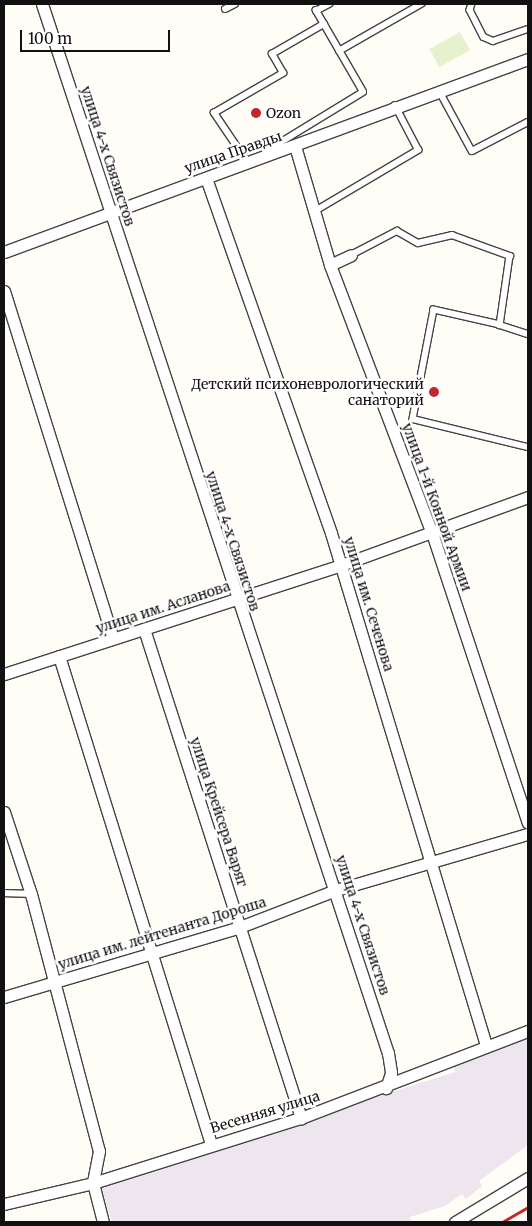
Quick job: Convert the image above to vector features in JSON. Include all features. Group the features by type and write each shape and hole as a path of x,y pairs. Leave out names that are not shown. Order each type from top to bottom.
{"street":[{"name":"улица 4-х Связистов","path":"42,4 111,211 235,600 336,890 388,1053 391,1073 386,1088"},
{"name":"улица Правды","path":"4,252 111,211 296,146 395,106 528,60"},
{"name":"улица 1-й Конной Армии","path":"296,146 330,265 432,533 528,823"},
{"name":"улица им. Сеченова","path":"206,178 341,565 486,1045"},
{"path":"330,265 351,256"},
{"path":"4,291 113,638"},
{"name":"улица им. Асланова","path":"4,674 341,565 527,501"},
{"name":"улица Крейсера Варяг","path":"144,629 301,1118"},
{"path":"59,656 150,955 211,1144"},
{"path":"4,812 31,894 99,1151 93,1182 103,1222"},
{"name":"улица им. лейтенанта Дороша","path":"4,997 240,927 336,890 431,860 528,834"},
{"name":"Весенняя улица","path":"4,1204 93,1182 211,1144 301,1118 386,1088 486,1045 528,1031"},
{"path":"455,1222 528,1178"}],"lane":[{"path":"225,10 235,4"},
{"path":"324,24 272,54 283,73 214,113 248,163 363,92 324,24 316,11 329,4"},
{"path":"339,51 421,4"},
{"path":"472,4 470,10 484,36 493,42 528,30"},
{"path":"440,92 472,151 528,122"},
{"path":"315,211 418,150 395,106"},
{"path":"351,256 397,230 418,242 452,235 510,256 500,325"},
{"path":"528,334 500,325 434,310 412,418 528,447"},
{"path":"4,892 31,894"}],"shaded area":[{"path":"528,1035 528,1145 479,1181 482,1186 466,1199 462,1194 445,1206 410,1217 412,1222 112,1222 100,1184 455,1072 453,1064"}],"green space":[{"path":"460,32 470,50 440,67 429,49"}],"railway":[{"path":"502,1222 528,1207"}],"place":[{"name":"Ozon","path":"256,113"},
{"name":"Детский психоневрологический санаторий","path":"434,392"}]}
